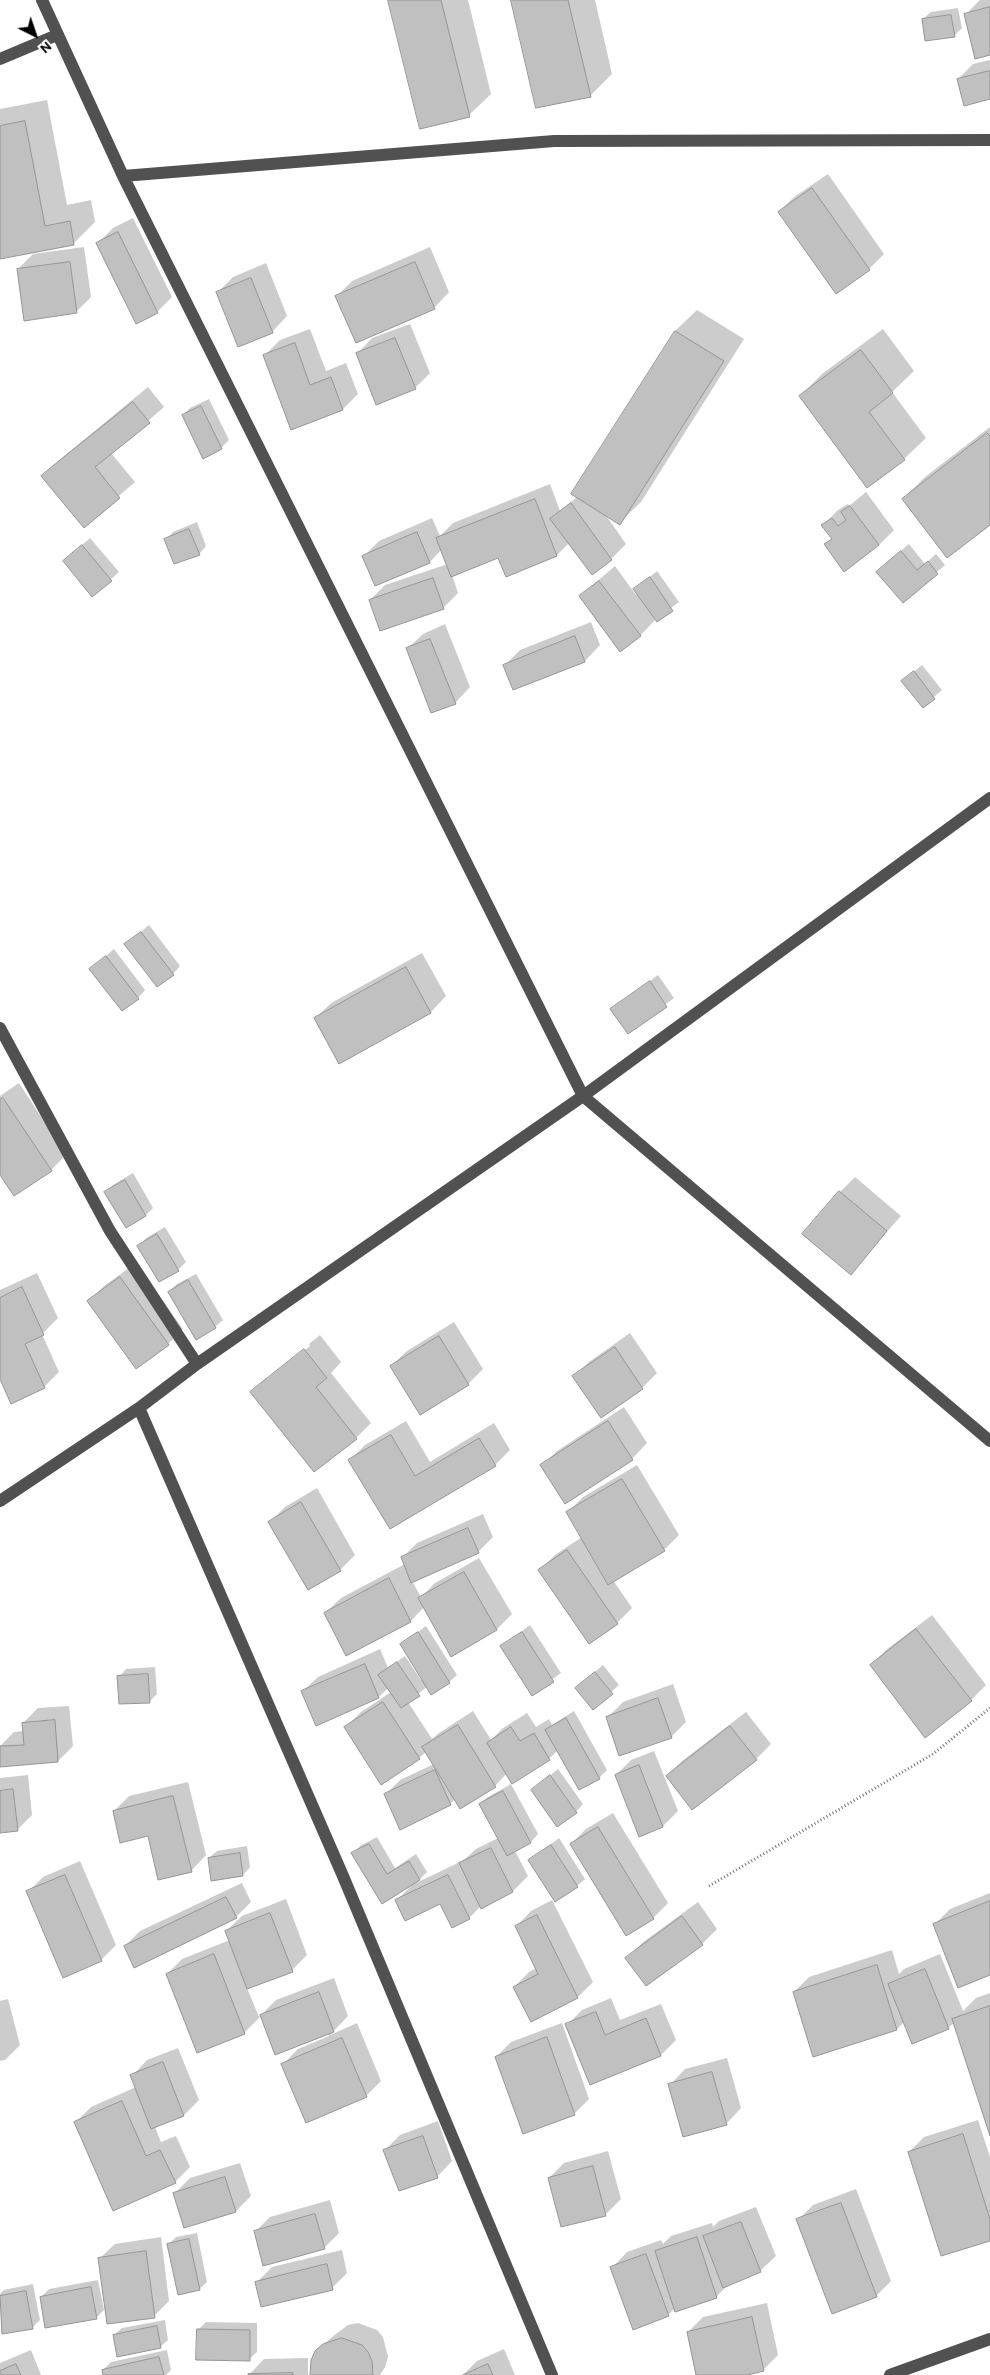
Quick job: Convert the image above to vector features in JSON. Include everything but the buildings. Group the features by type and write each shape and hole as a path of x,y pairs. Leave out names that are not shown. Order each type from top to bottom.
{"street":[{"path":"42,0 122,176 583,1096 990,1441"},
{"path":"0,59 57,35"},
{"path":"122,176 554,141 990,140"},
{"path":"0,1501 138,1408 197,1364 583,1096 990,798"},
{"path":"0,1028 110,1231 197,1364"},
{"path":"138,1408 343,1876 552,2375"},
{"path":"890,2375 990,2339"}],"path":[{"path":"709,1886 934,1754 990,1708"}]}
